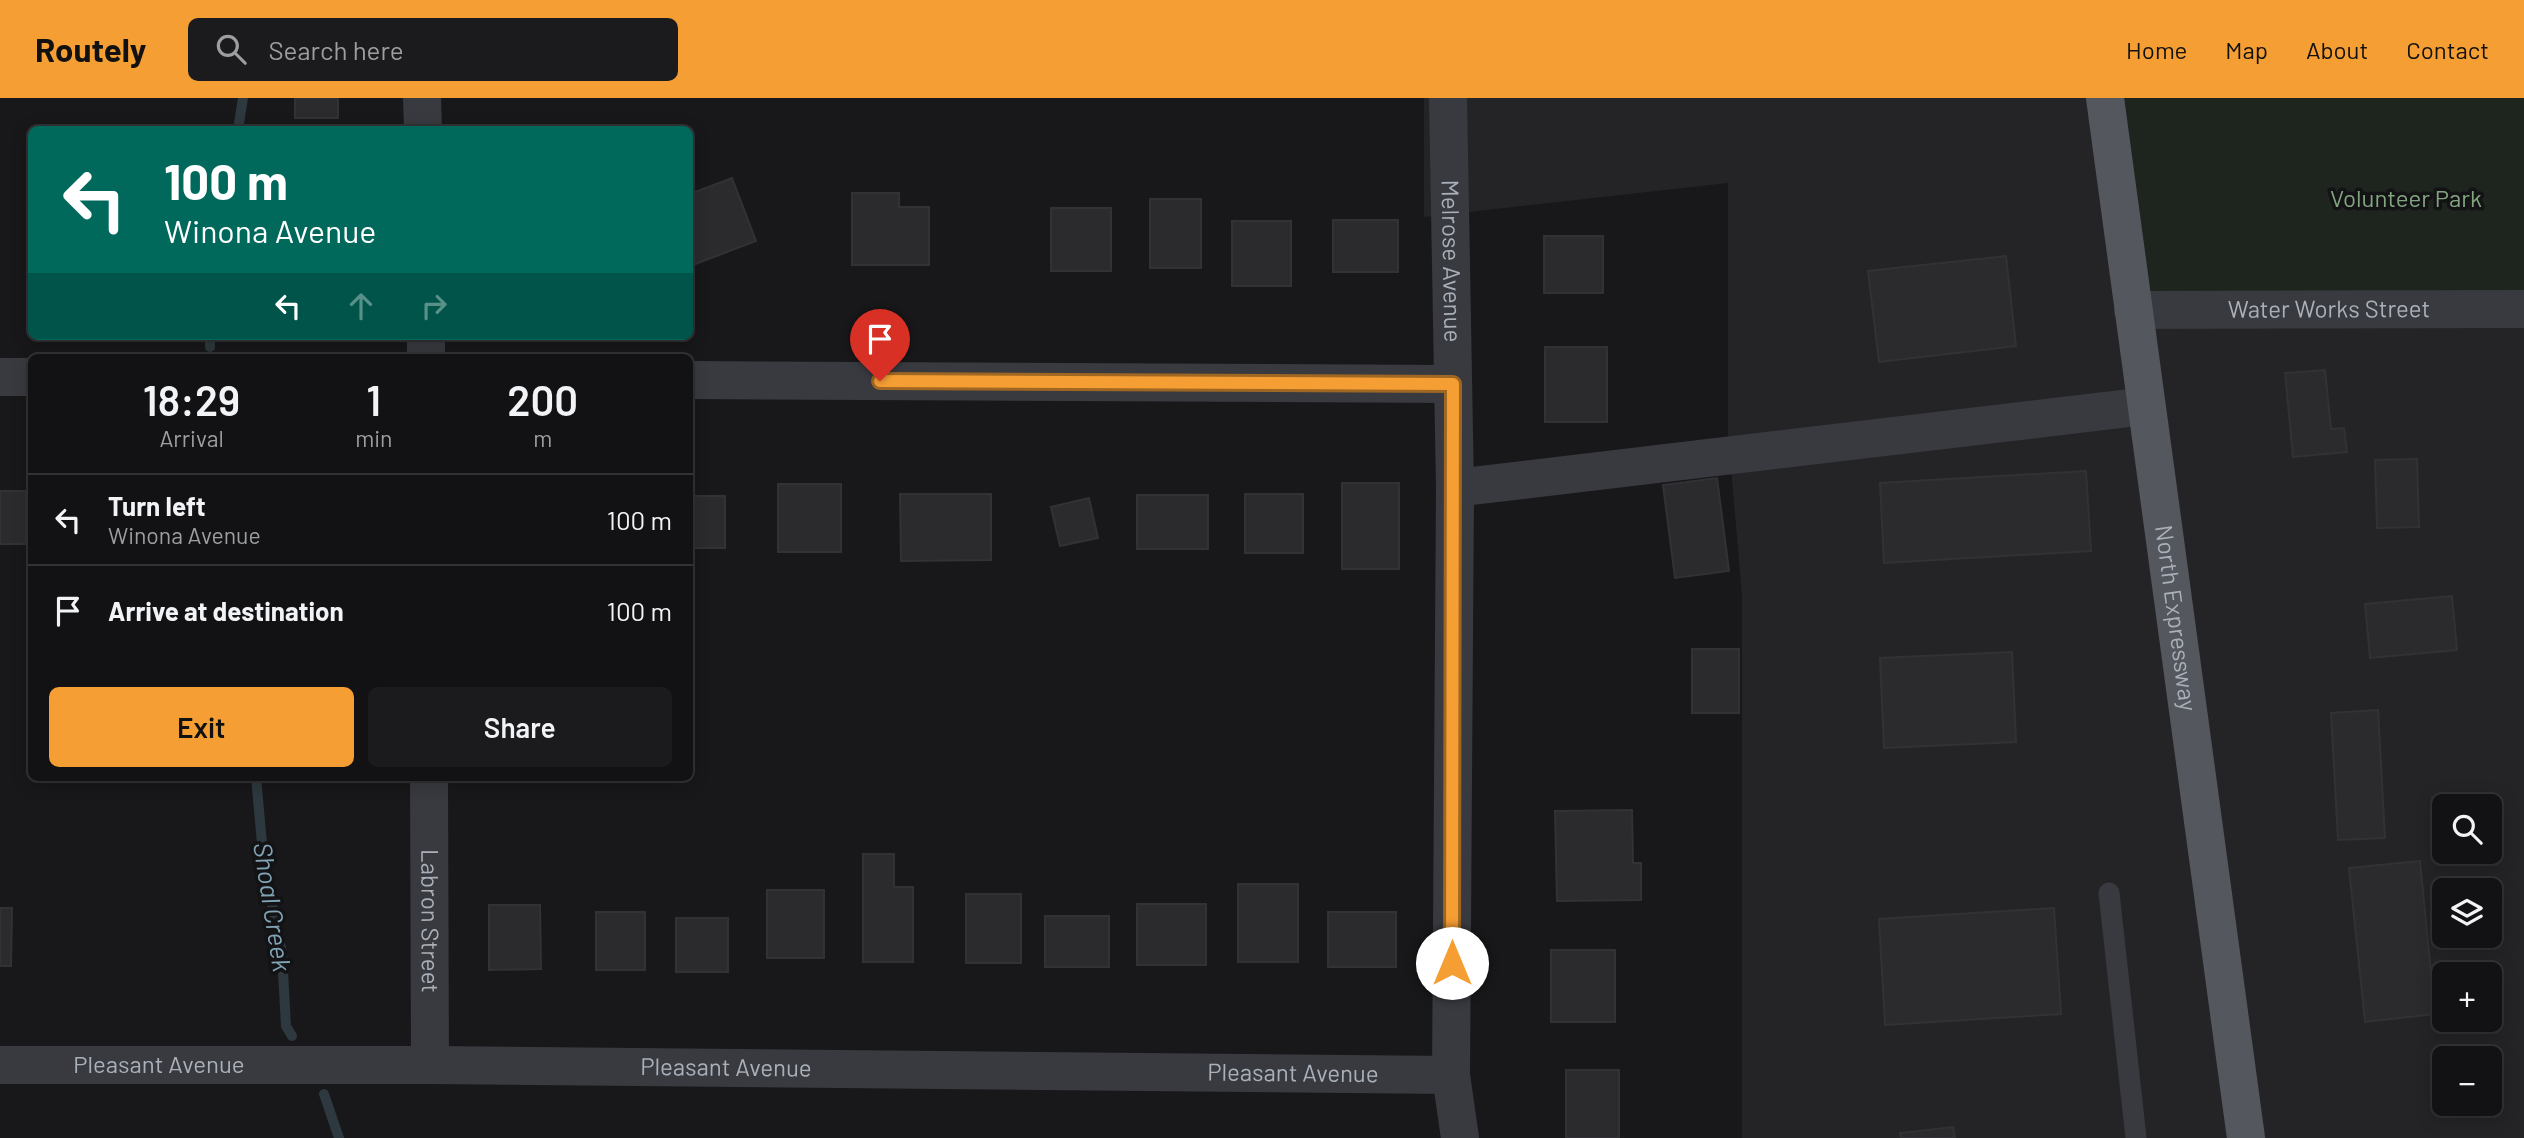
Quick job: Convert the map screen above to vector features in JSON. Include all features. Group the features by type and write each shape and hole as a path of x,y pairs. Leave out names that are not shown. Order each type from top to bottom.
{"main road":[{"name":"North Expressway","path":"2105,98 2246,1138"}],"street":[{"path":"422,98 423,126"},
{"name":"Melrose Avenue","path":"1448,98 1455,488 1451,1075 1460,1138"},
{"name":"Water Works Street","path":"2133,310 2524,309"},
{"path":"0,377 28,377"},
{"path":"693,380 1453,384"},
{"path":"1455,488 2146,406"},
{"name":"Labron Street","path":"429,781 430,1065"},
{"name":"Pleasant Avenue","path":"0,1065 430,1065 1451,1075"}],"lane":[{"path":"2109,893 2136,1138"}],"shaded area":[{"path":"1424,98 2109,98 2524,302 2524,1138 1742,1138 1742,595 1728,433 1728,183 1424,217"}],"green space":[{"name":"Volunteer Park","path":"2109,98 2524,98 2524,302 2149,299"}],"building":[{"path":"295,98 338,98 338,118 295,118"},
{"path":"732,178 756,241 693,265 693,193"},
{"path":"852,193 899,193 899,207 929,207 929,265 852,265"},
{"path":"1150,199 1201,199 1201,268 1150,268"},
{"path":"1051,208 1111,208 1111,271 1051,271"},
{"path":"1333,220 1398,220 1398,272 1333,272"},
{"path":"1232,221 1291,221 1291,286 1232,286"},
{"path":"1544,236 1603,236 1603,293 1544,293"},
{"path":"2006,256 2016,346 1879,362 1868,271"},
{"path":"1545,347 1607,347 1607,422 1545,422"},
{"path":"2325,370 2331,429 2344,428 2347,452 2293,457 2285,373"},
{"path":"2417,459 2419,527 2377,528 2375,460"},
{"path":"2086,471 2091,551 1884,563 1880,483"},
{"path":"1717,478 1729,571 1675,578 1663,485"},
{"path":"1342,483 1399,483 1399,569 1342,569"},
{"path":"778,484 841,484 841,552 778,552"},
{"path":"0,491 26,491 26,544 0,544"},
{"path":"900,494 991,494 991,560 901,561"},
{"path":"1245,494 1303,494 1303,553 1245,553"},
{"path":"1137,495 1208,495 1208,549 1137,549"},
{"path":"693,496 725,496 725,548 693,548"},
{"path":"1089,498 1098,538 1060,546 1051,507"},
{"path":"2452,596 2457,650 2370,658 2365,604"},
{"path":"1692,649 1739,649 1739,713 1692,713"},
{"path":"2012,652 2016,742 1884,748 1880,658"},
{"path":"2378,710 2385,838 2338,840 2331,713"},
{"path":"1632,810 1633,863 1641,863 1641,900 1557,901 1555,811"},
{"path":"863,854 894,854 894,887 913,887 913,962 863,962"},
{"path":"2420,861 2432,983 2432,1014 2365,1022 2349,868"},
{"path":"1238,884 1298,884 1298,962 1238,962"},
{"path":"767,890 824,890 824,958 767,958"},
{"path":"966,894 1021,894 1021,963 966,963"},
{"path":"1137,904 1206,904 1206,965 1137,965"},
{"path":"489,905 540,905 541,969 489,970"},
{"path":"0,908 12,908 11,966 0,966"},
{"path":"2054,908 2061,1014 1885,1025 1879,919"},
{"path":"596,912 645,912 645,970 596,970"},
{"path":"1328,912 1396,912 1396,967 1328,967"},
{"path":"1045,916 1109,916 1109,967 1045,967"},
{"path":"676,918 728,918 728,972 676,972"},
{"path":"1551,950 1615,950 1615,1022 1551,1022"},
{"path":"1566,1070 1619,1070 1619,1138 1566,1138"},
{"path":"1953,1127 1955,1138 1901,1138 1900,1133"}],"waterway":[{"name":"Shoal Creek","path":"239,126 243,98"},
{"name":"Shoal Creek","path":"210,340 210,347"},
{"name":"Shoal Creek","path":"256,781 264,866 282,953 286,1026 292,1036"},
{"name":"Shoal Creek","path":"324,1094 339,1138"}],"route":[{"path":"880,381 1453,384 1455,488 1452,963"}]}
